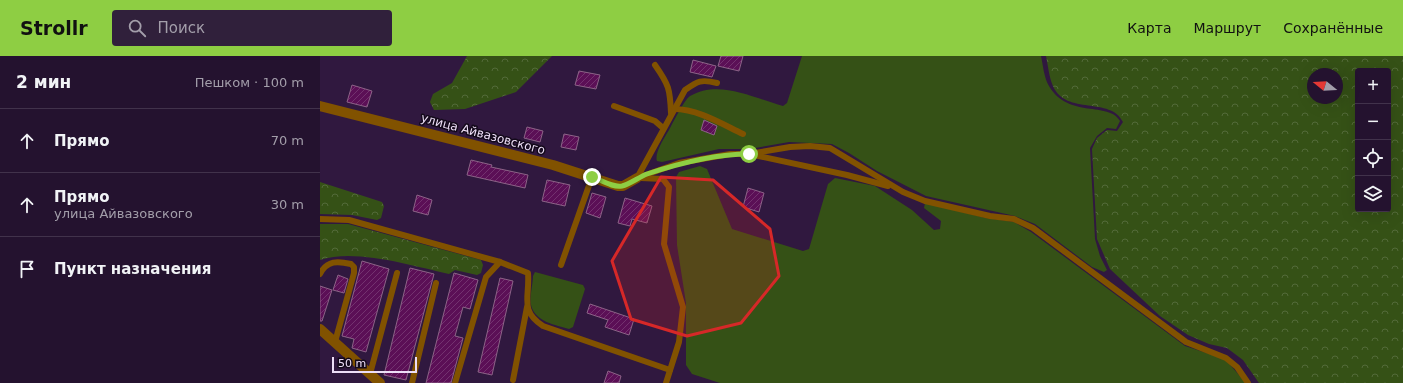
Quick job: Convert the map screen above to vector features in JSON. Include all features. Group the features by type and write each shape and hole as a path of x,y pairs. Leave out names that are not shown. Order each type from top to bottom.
{"street":[{"name":"улица Айвазовского","path":"320,106 441,136 592,177 618,186 623,186 637,178"},
{"path":"320,329 380,383"}],"lane":[{"path":"655,65 666,81 670,91 672,111"},
{"path":"637,178 672,111 685,90 696,82 707,81 717,83"},
{"path":"614,106 655,121 663,128"},
{"path":"672,111 682,109 700,114 743,134"},
{"path":"637,178 679,163 730,154 749,154 790,147 810,146 830,148 904,192"},
{"path":"749,154 847,174 904,192 925,201 990,216 1014,219 1033,228 1186,342 1226,358 1237,367 1248,383"},
{"path":"561,264 592,177"},
{"path":"637,178 663,178 668,187 664,244 684,307 679,342 666,383"},
{"path":"320,219 349,220 500,262 528,273 529,286 527,307 513,380"},
{"path":"320,274 326,265 333,262 351,264 354,267 354,273 335,342"},
{"path":"455,383 486,277 500,262"},
{"path":"370,374 397,273"},
{"path":"412,383 436,284"},
{"path":"527,307 534,320 543,326 670,370"}],"highlighted area":[{"path":"661,177 713,180 770,229 779,276 741,323 687,336 631,319 612,261"}],"green space":[{"path":"467,56 552,56 516,92 465,109 434,110 430,102 433,94 452,83"},
{"path":"802,56 1041,56 1047,83 1057,96 1067,103 1115,115 1120,121 1116,129 1107,128 1097,136 1090,148 1095,239 1100,256 1107,270 1104,272 1092,267 1035,224 1015,216 926,196 877,171 832,144 789,142 749,149 719,149 662,162 657,161 656,158 660,145 690,96 701,91 713,89 725,90 748,95 783,106 787,103"},
{"path":"1046,56 1403,56 1403,383 1259,383 1243,360 1227,348 1209,344 1188,335 1160,316 1110,269 1097,239 1092,149 1097,138 1107,130 1117,131 1123,122 1117,114 1109,110 1068,101 1059,95 1053,86"},
{"path":"700,166 707,169 732,229 803,251 809,249 828,184 835,178 875,186 912,210 934,230 940,229 941,221 924,208 925,203 986,218 1014,222 1031,232 1185,346 1225,359 1246,383 720,383 692,374 686,365 686,303 677,245 676,177 679,172"},
{"path":"320,182 382,202 384,206 381,218 377,220 352,215 320,214"},
{"path":"320,224 348,224 481,260 483,265 481,273 477,275 455,270 449,274 402,263 367,257 334,257 320,260"},
{"path":"535,272 583,285 585,289 573,327 569,329 547,322 541,319 533,311 530,299 533,276"}],"building":[{"path":"721,56 743,56 739,71 718,66"},
{"path":"693,60 716,66 712,77 690,72"},
{"path":"579,71 600,75 596,89 575,85"},
{"path":"352,85 372,91 367,107 347,102"},
{"path":"704,120 717,126 714,135 701,130"},
{"path":"527,127 543,131 540,142 524,138"},
{"path":"564,134 579,137 576,150 561,147"},
{"path":"471,160 492,165 491,167 528,175 525,188 467,175"},
{"path":"547,180 570,185 565,206 542,201"},
{"path":"748,188 764,193 759,212 743,207"},
{"path":"592,193 606,197 600,218 586,213"},
{"path":"417,195 432,200 428,215 413,211"},
{"path":"625,198 652,206 647,223 632,219 630,226 618,223"},
{"path":"362,261 389,269 366,352 352,348 354,339 342,336"},
{"path":"410,268 434,274 406,380 384,375"},
{"path":"454,273 478,280 470,309 463,307 455,336 463,338 451,383 426,383"},
{"path":"338,275 348,279 344,293 333,290"},
{"path":"500,278 513,281 492,375 478,372"},
{"path":"320,286 332,290 322,321 320,321"},
{"path":"590,304 634,319 629,335 605,327 608,320 587,313"},
{"path":"608,371 621,376 619,383 604,383"}],"route":[{"path":"592,177 613,185 623,186 637,178 679,163 730,154 749,154"}]}
